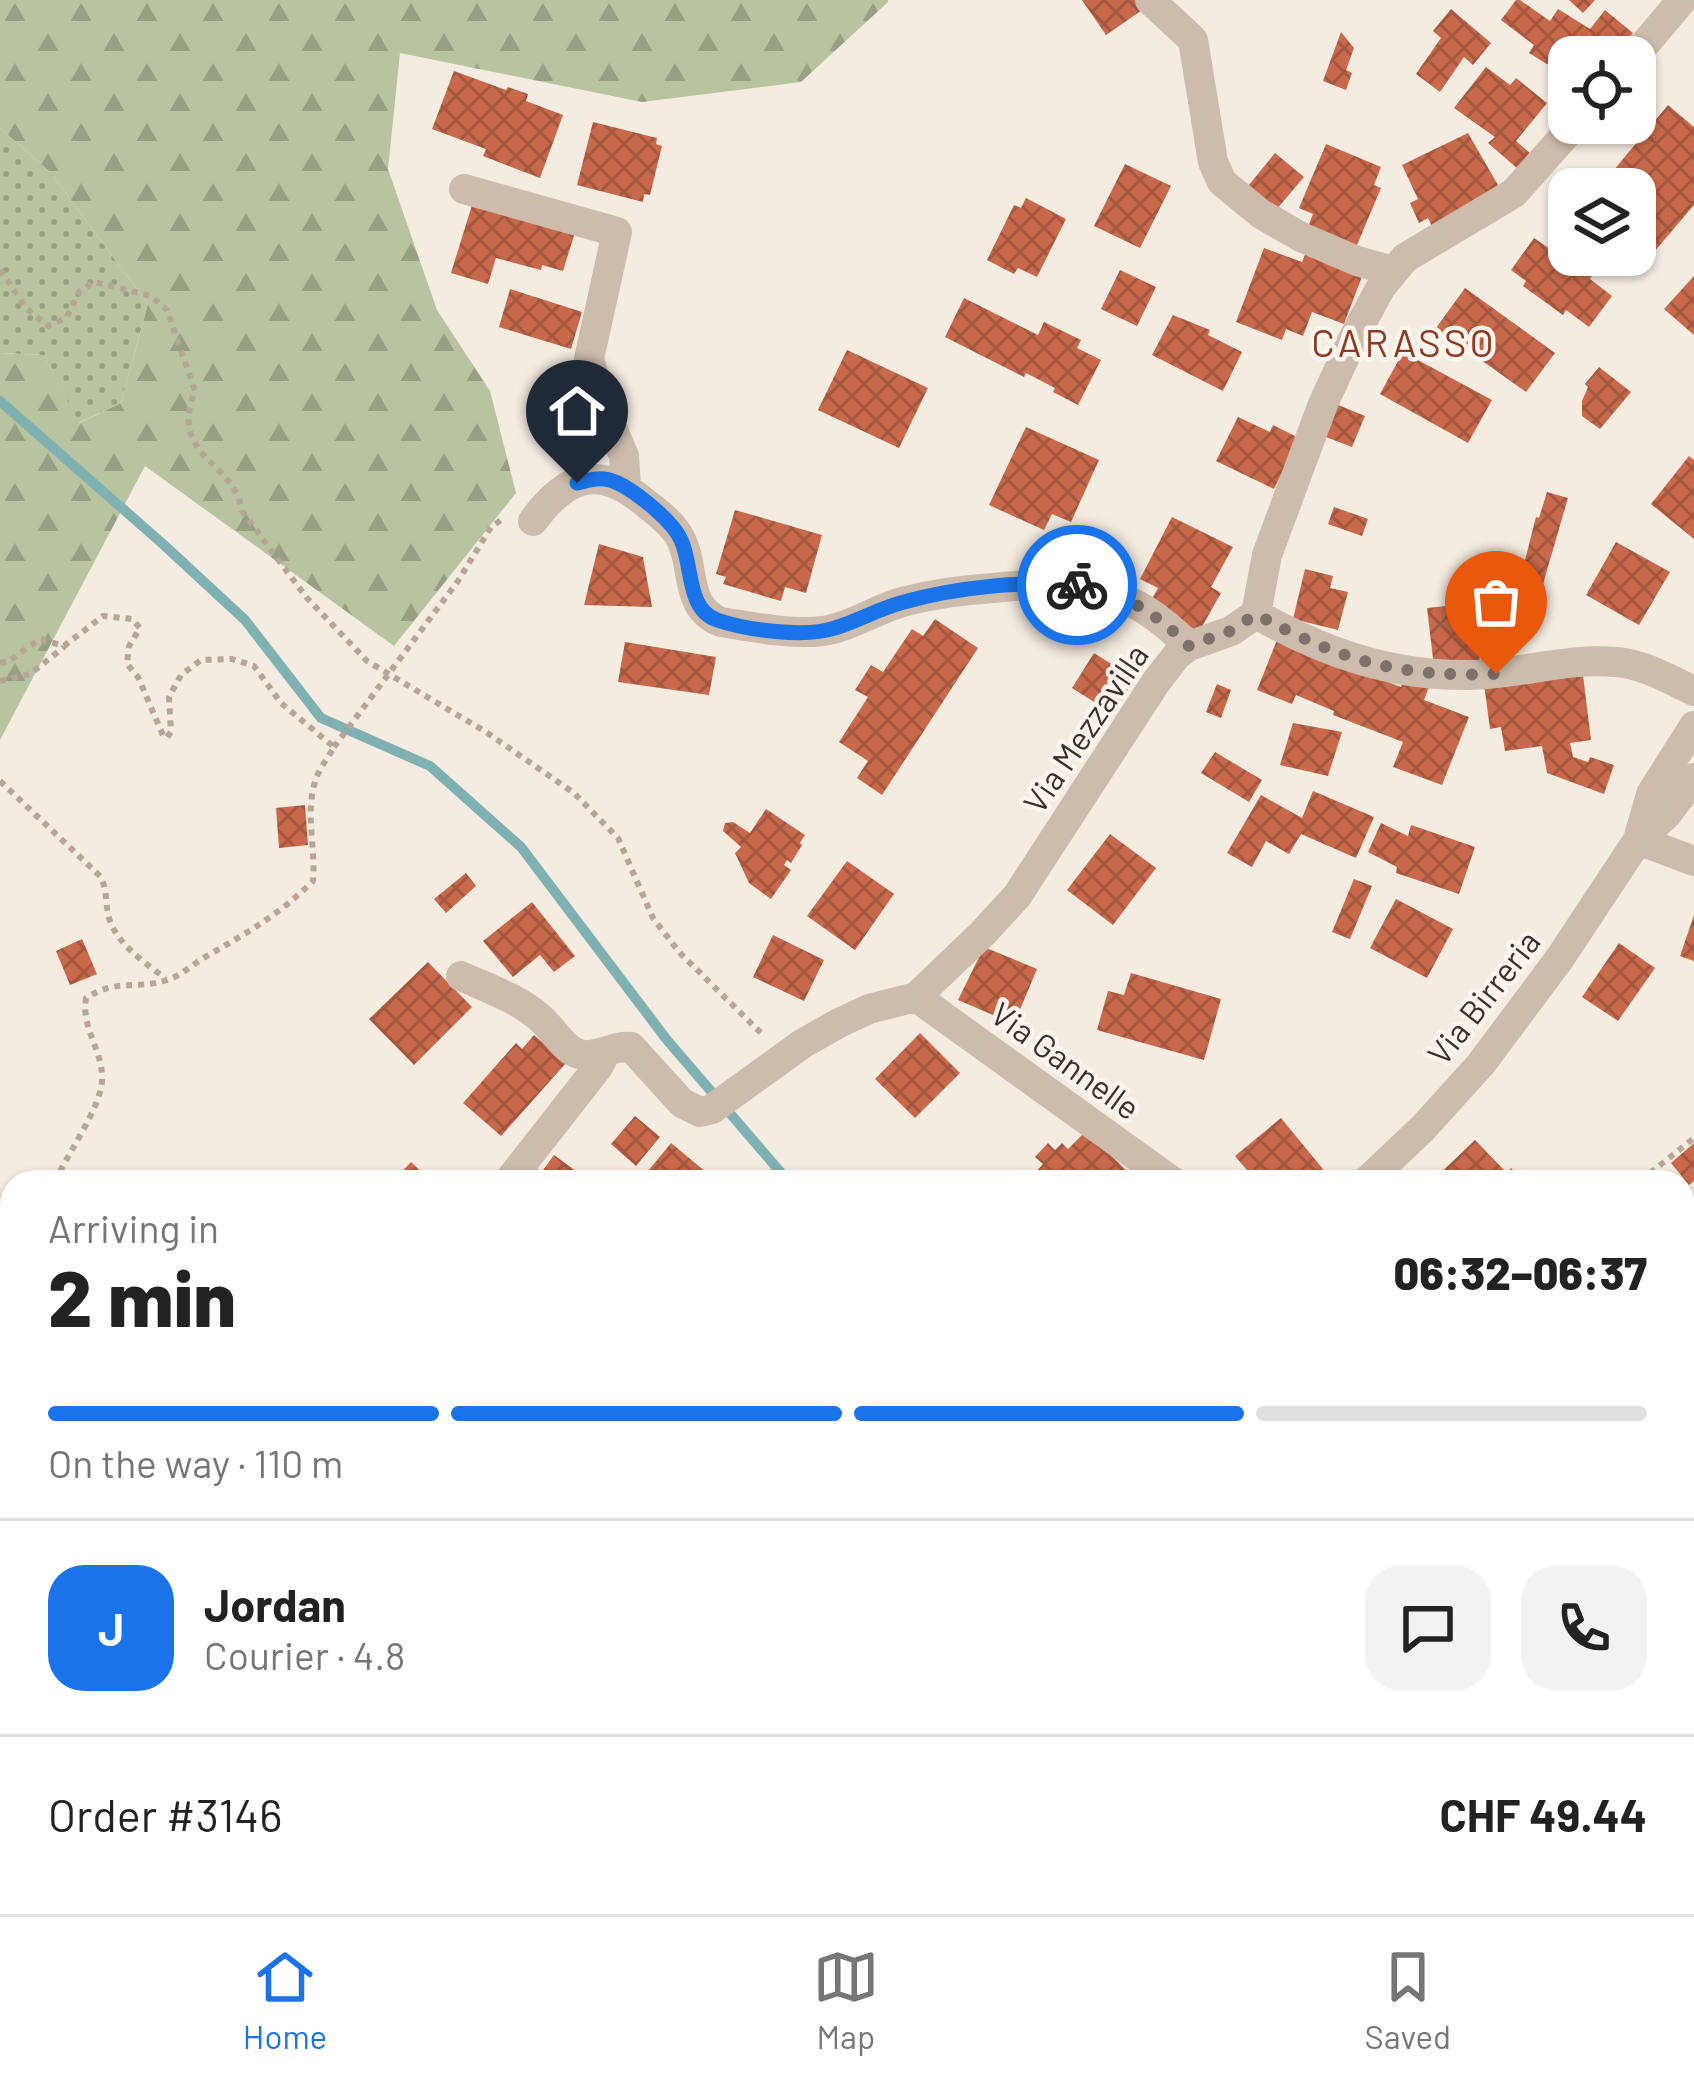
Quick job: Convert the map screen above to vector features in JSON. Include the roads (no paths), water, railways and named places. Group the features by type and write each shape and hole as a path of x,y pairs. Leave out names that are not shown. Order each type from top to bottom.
{"street":[{"path":"1150,0 1193,40 1214,162 1222,182 1261,214 1301,237 1393,271"},
{"path":"1652,36 1682,0"},
{"path":"1558,144 1514,194 1422,247 1393,271 1353,339 1323,404 1267,555 1256,614 1323,648 1406,672 1496,674 1588,661 1616,662 1694,691"},
{"path":"464,189 617,232 589,359 624,456 626,487"},
{"path":"540,511 561,490 594,479 626,487 674,528 686,554 698,604 721,622 818,632 934,595 1056,583 1116,595 1164,622 1189,646"},
{"name":"Via Mezzavilla","path":"616,1049 636,1052 682,1103 700,1112 712,1109 839,1023 869,1009 916,997 1017,896 1177,655 1256,614"},
{"name":"Via Birreria","path":"1638,840 1651,794 1694,726"},
{"name":"Via Birreria","path":"1379,1170 1481,1064 1560,958 1638,840 1694,778"},
{"path":"1638,840 1694,861"},
{"path":"461,976 536,1014 575,1052 584,1055 616,1049"},
{"name":"Via Gannelle","path":"916,997 1156,1170"},
{"path":"517,1170 616,1049"}],"waterway":[{"path":"0,401 245,620 321,718 430,766 521,847 667,1040 779,1170"}],"district":[{"name":"CARASSO","path":"1404,341"}]}
